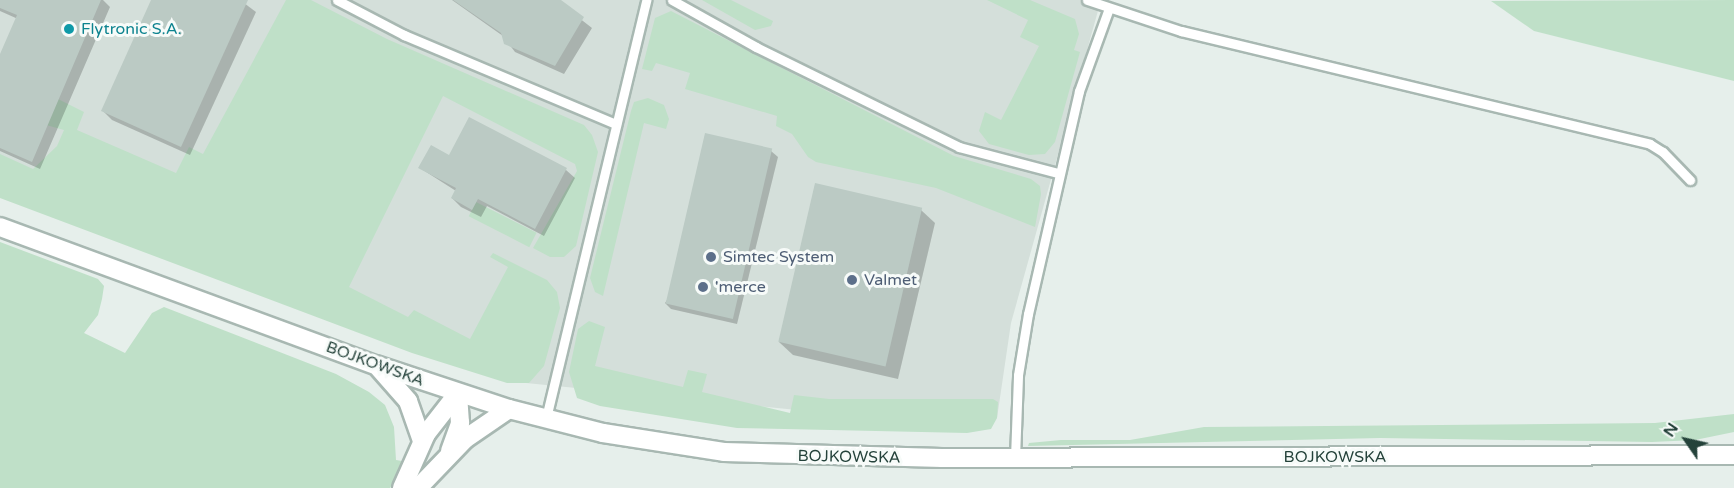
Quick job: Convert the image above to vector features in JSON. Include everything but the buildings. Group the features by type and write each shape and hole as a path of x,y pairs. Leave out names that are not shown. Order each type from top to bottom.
{"street":[{"name":"BOJKOWSKA","path":"0,227 376,365 509,409 615,435 724,452 1015,458 1734,455"},
{"path":"376,365 408,401 422,441"},
{"path":"402,488 422,441 438,414 458,393"},
{"path":"449,456 460,423 458,393"},
{"path":"418,488 479,426 509,409"}],"lane":[{"path":"337,0 404,35 616,124"},
{"path":"546,418 646,0"},
{"path":"672,0 756,47 959,147 1058,173"},
{"path":"1087,0 1181,31 1650,144 1663,152 1689,180"},
{"path":"1015,458 1018,375 1058,173 1079,91 1109,8"}],"shaded area":[{"path":"0,0 1101,0 1011,323 997,418 968,427 516,382 0,179"}],"green space":[{"path":"286,0 311,0 387,39 584,125 592,135 598,152 576,246 564,257 550,257 533,248 577,171 575,164 443,96 349,287 408,317 414,310 470,339 508,267 490,257 493,253 547,280 557,292 560,308 544,366 529,383 507,383 412,353 0,198 0,154 33,169 57,146 64,130 46,125 58,99 84,112 77,130 176,173 189,147 203,154"},
{"path":"702,0 731,0 773,21 771,26 755,30"},
{"path":"987,0 1030,0 1075,19 1079,34 1074,50 1080,52 1055,142 1045,154 1029,155 989,144 979,131 985,112 1001,120 1039,46 1020,37 1028,20"},
{"path":"1734,0 1734,81 1534,31 1491,1"},
{"path":"671,11 954,156 1031,179 1040,186 1041,194 1035,227 936,188 816,162 808,157 792,134 776,126 777,116 685,89 690,73 656,63 652,71 642,69 655,18"},
{"path":"648,98 664,105 669,119 666,129 644,123 603,296 595,292 590,278 631,111 634,102"},
{"path":"476,202 537,233 529,247 469,216"},
{"path":"0,242 98,279 104,286 98,315 84,333 125,353 152,313 164,307 336,374 369,392 385,405 394,427 396,460 402,461 394,482 390,488 0,488"},
{"path":"589,321 605,327 595,366 683,387 688,370 707,374 702,392 790,413 794,395 829,399 993,399 998,402 997,418 991,429 967,433 737,428 600,406 577,398 569,372 578,329"},
{"path":"1734,414 1734,432 1695,440 1652,442 1380,438 1028,446 1029,443 1061,440 1130,440 1204,427 1655,423"}],"place":[{"name":"Flytronic S.A.","path":"69,29"},
{"name":"Simtec System","path":"711,257"},
{"name":"Valmet","path":"852,280"},
{"name":"'merce","path":"703,287"}]}
